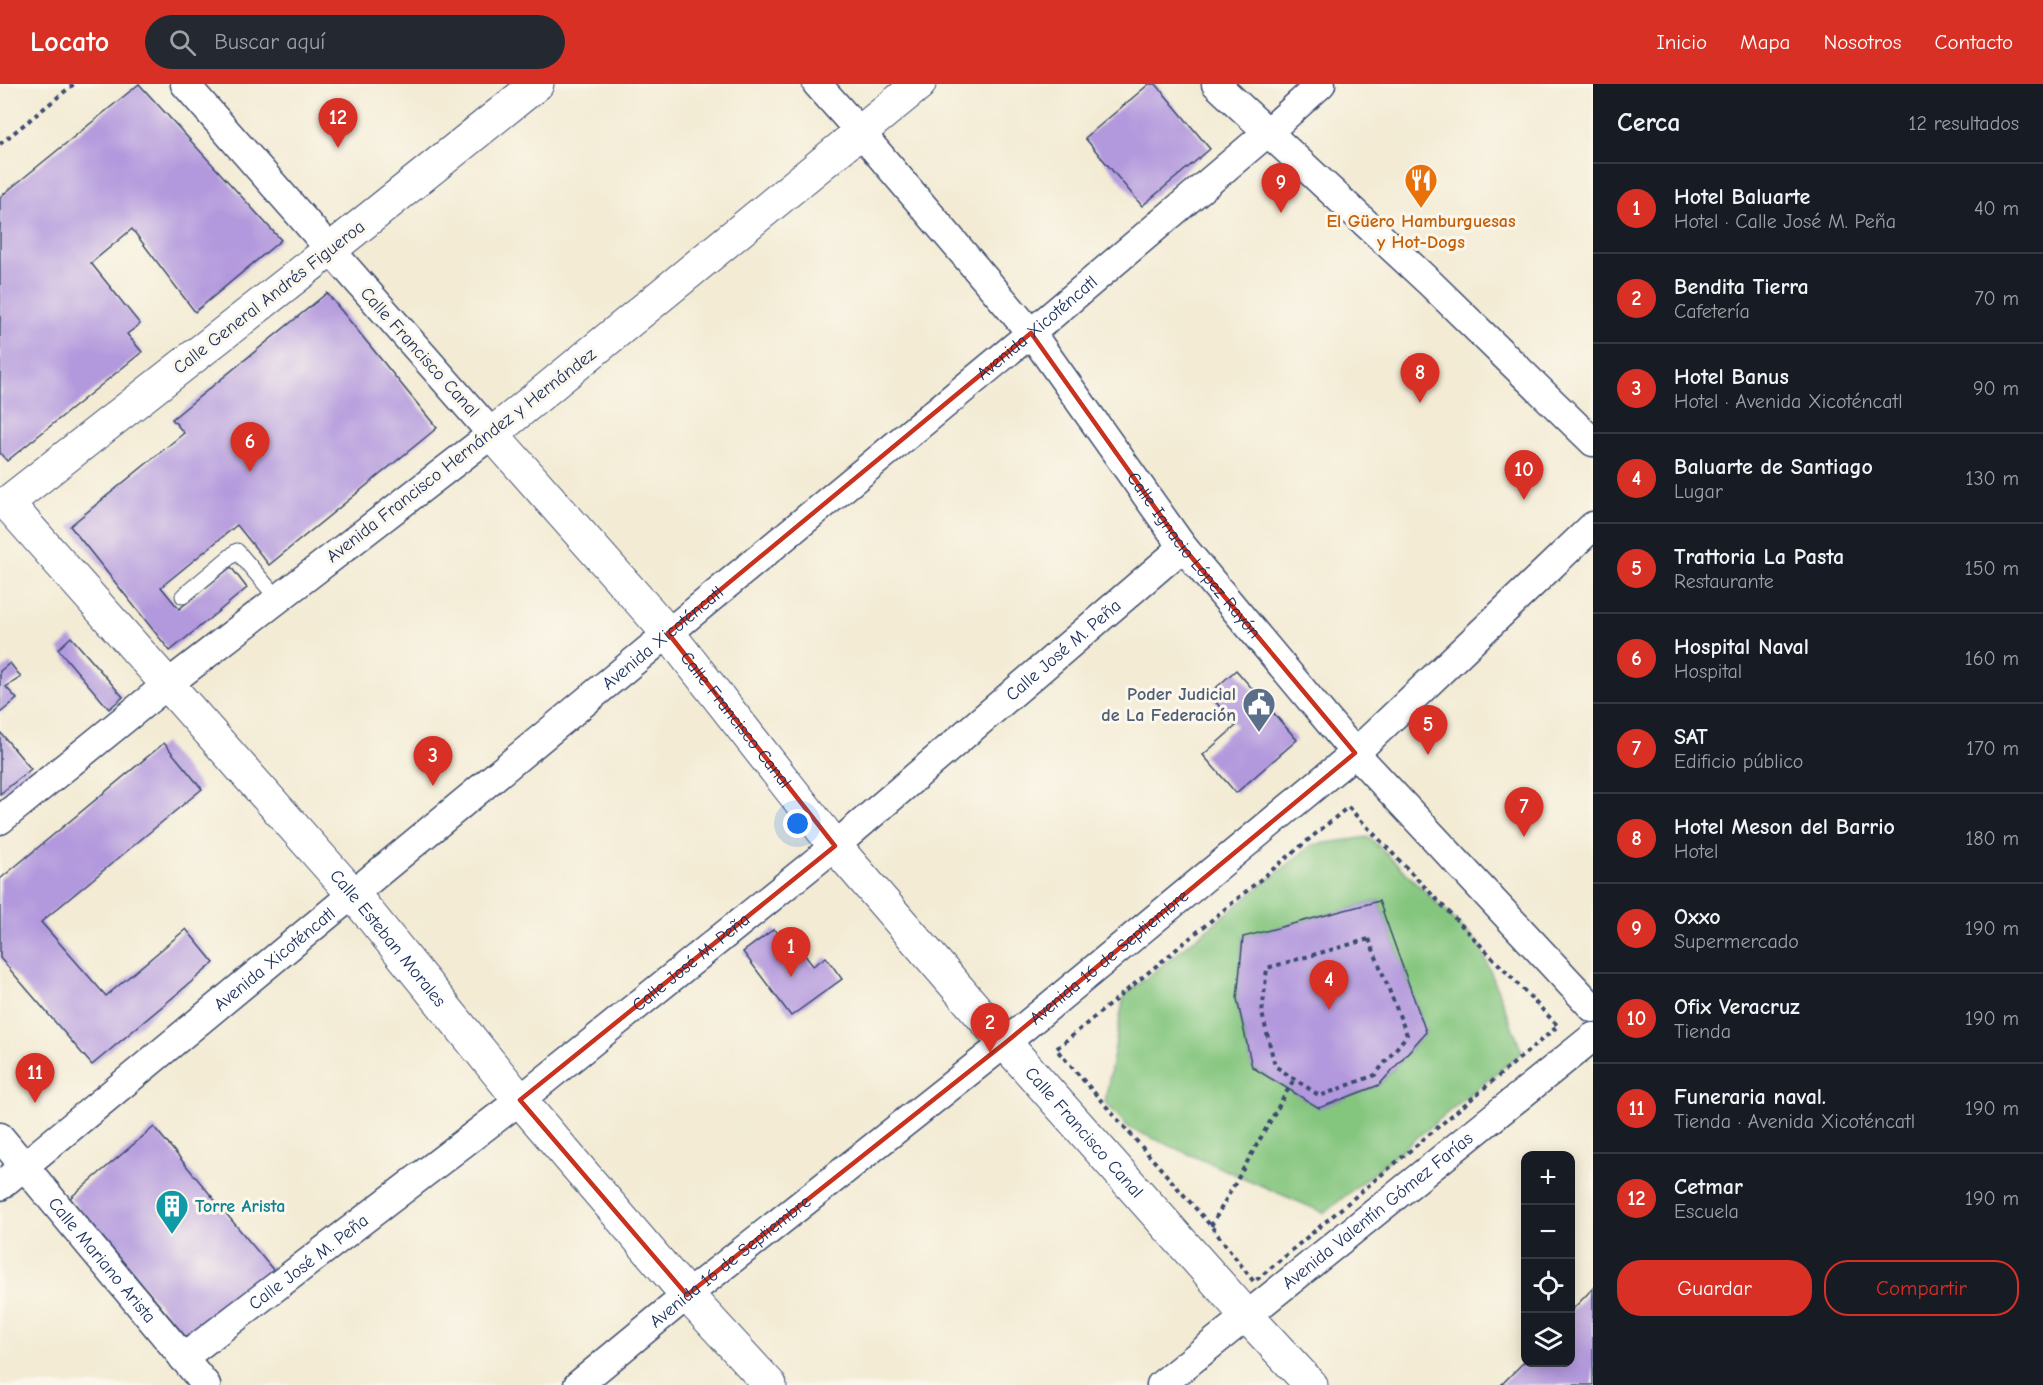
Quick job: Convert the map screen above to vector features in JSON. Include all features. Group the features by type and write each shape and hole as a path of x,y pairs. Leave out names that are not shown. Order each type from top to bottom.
{"main road":[{"name":"Calle General Andrés Figueroa","path":"2,502 330,250 537,84"},
{"name":"Avenida Francisco Hernández y Hernández","path":"492,434 919,84"},
{"name":"Calle Francisco Canal","path":"492,434 668,633 835,846 1005,1043 1311,1385"},
{"name":"Calle Esteban Morales","path":"2,502 168,684 353,894 520,1100 687,1295 770,1385"}],"street":[{"name":"Calle Francisco Canal","path":"184,84 492,434"},
{"name":"Calle Ignacio López Rayón","path":"817,84 1031,333 1183,547 1355,753 1593,1008"},
{"path":"1216,84 1430,283 1593,442"},
{"name":"Avenida Xicoténcatl","path":"0,1186 1031,333 1268,132 1321,84"},
{"name":"Avenida Francisco Hernández y Hernández","path":"0,820 168,684 492,434"},
{"name":"Avenida 16 de Septiembre","path":"578,1385 687,1295 1005,1043 1355,753 1593,526"},
{"name":"Calle José M. Peña","path":"183,1358 520,1100 835,846 1183,547"},
{"name":"Avenida Valentín Gómez Farías","path":"1161,1385 1593,1037"},
{"name":"Calle Mariano Arista","path":"0,1137 206,1385"}],"lane":[{"path":"183,597 237,551 278,599"}],"path":[{"path":"0,144 74,84"},
{"path":"1348,807 1558,1026 1254,1282 1211,1226 1056,1049 1348,807"},
{"path":"1369,939 1407,1035 1375,1075 1320,1096 1294,1079 1275,1066 1262,1013 1267,968 1369,939"},
{"path":"1211,1226 1294,1079"}],"highlighted area":[{"path":"1031,333 1183,547 1355,753 1005,1043 687,1295 520,1100 835,846 668,633"}],"green space":[{"path":"1369,837 1480,945 1522,1052 1324,1213 1129,1128 1105,1102 1124,996 1312,845","holes":["1379,901 1426,1032 1379,1085 1319,1108 1252,1067 1237,1000 1243,937"]}],"building":[{"path":"139,84 281,240 195,312 132,229 91,263 140,324 127,334 142,352 7,461 0,453 0,197"},
{"path":"1149,84 1156,84 1210,149 1142,206 1085,138"},
{"path":"327,293 437,428 269,565 237,525 161,587 179,609 231,567 247,588 170,651 70,526 184,433 172,419"},
{"path":"71,637 123,697 109,709 58,649"},
{"path":"10,663 21,677 6,687 17,699 0,713 0,671"},
{"name":"Poder Judicial de La Federación","path":"1236,670 1297,740 1236,793 1203,755 1236,726 1209,694"},
{"path":"0,732 31,769 0,794"},
{"path":"164,743 202,789 41,922 106,996 186,929 214,963 92,1065 0,958 0,879"},
{"path":"1379,901 1426,1032 1379,1085 1319,1108 1252,1067 1237,999 1243,937"},
{"path":"774,929 794,955 801,950 813,966 826,957 842,979 791,1016 743,952"},
{"name":"Torre Arista","path":"154,1127 274,1271 190,1342 70,1198"},
{"path":"1593,1288 1593,1385 1501,1385 1521,1365 1521,1367 1575,1367 1575,1307"}],"place":[{"name":"Cetmar","path":"338,148"},
{"name":"El Güero Hamburguesas y Hot-Dogs","path":"1421,209"},
{"name":"Oxxo","path":"1281,213"},
{"name":"Hotel Meson del Barrio","path":"1420,403"},
{"name":"Hospital Naval","path":"250,472"},
{"name":"Ofix Veracruz","path":"1524,500"},
{"name":"Poder Judicial de La Federación","path":"1259,733"},
{"name":"Trattoria La Pasta","path":"1428,755"},
{"name":"Hotel Banus","path":"433,786"},
{"name":"SAT","path":"1524,837"},
{"name":"Hotel Baluarte","path":"791,977"},
{"name":"Baluarte de Santiago","path":"1329,1010"},
{"name":"Bendita Tierra","path":"990,1053"},
{"name":"Funeraria naval.","path":"35,1103"},
{"name":"Torre Arista","path":"172,1235"}]}
